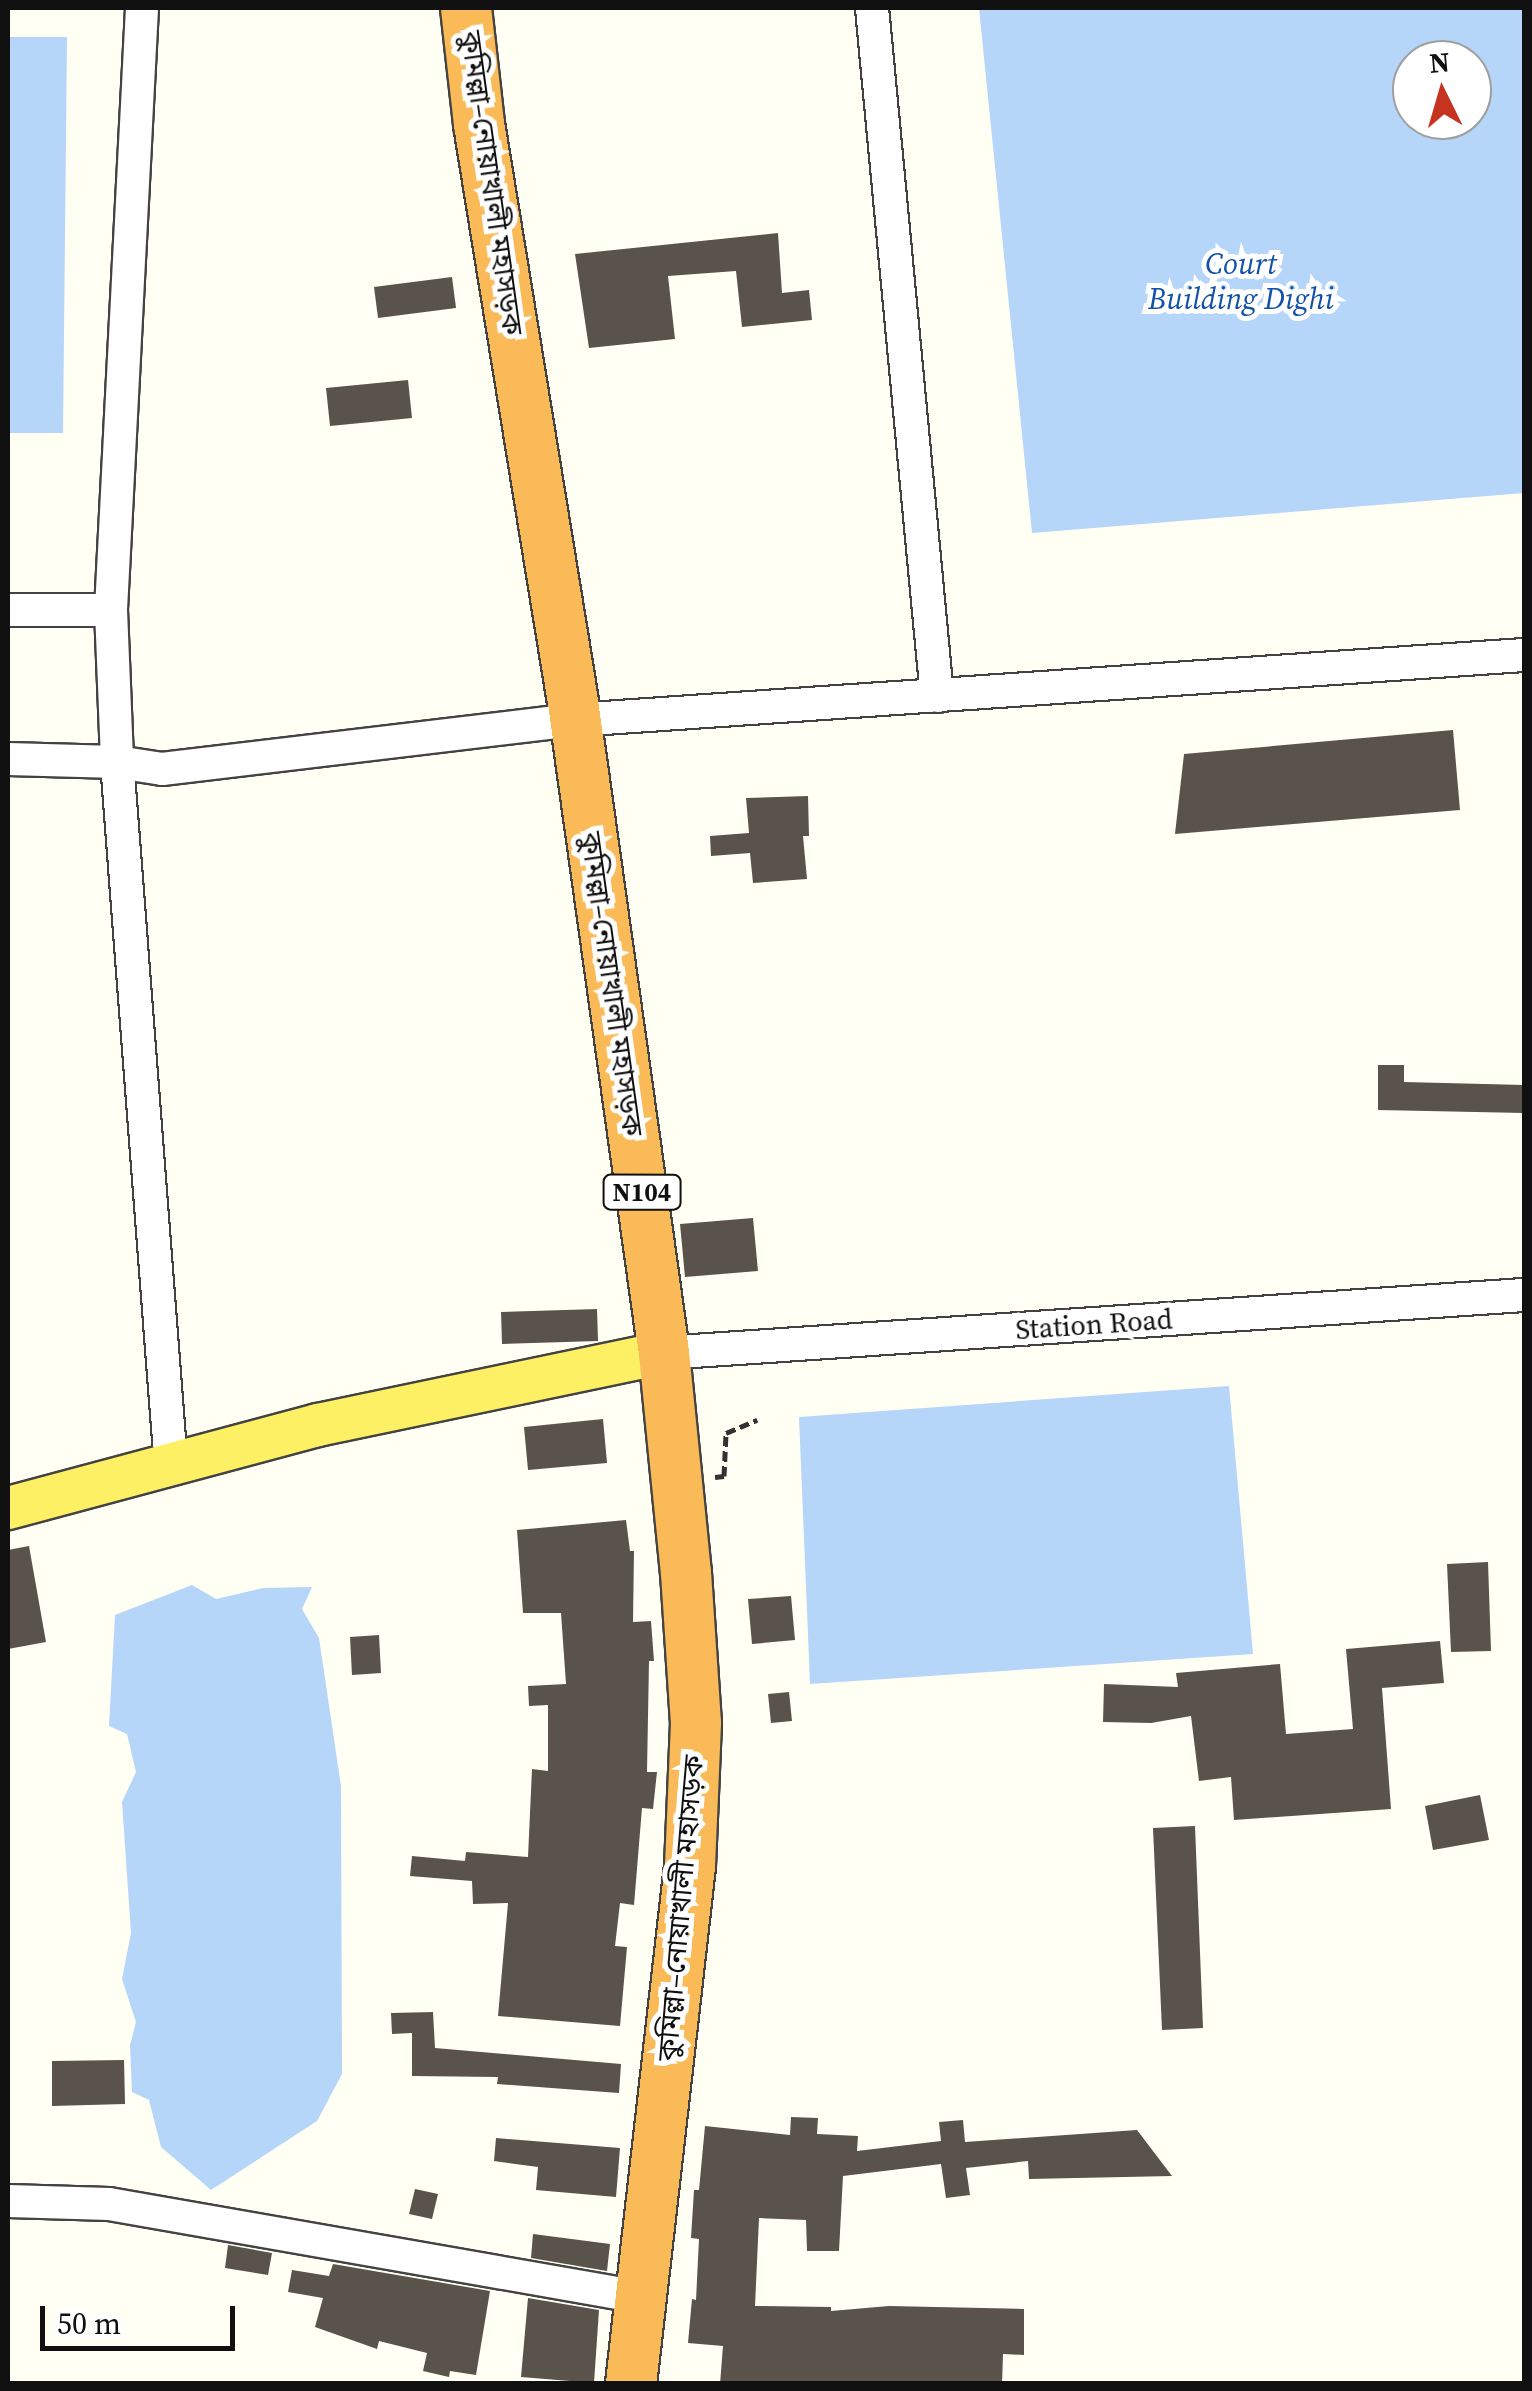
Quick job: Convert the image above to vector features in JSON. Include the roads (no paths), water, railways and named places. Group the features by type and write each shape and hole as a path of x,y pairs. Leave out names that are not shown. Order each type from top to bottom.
{"highway":[{"name":"কুমিল্লা–নোয়াখালী মহাসড়ক","path":"466,8 479,124 575,720 664,1354 696,1723 691,1848 630,2384"}],"main road":[{"path":"8,1508 318,1425 664,1354"}],"street":[{"path":"142,8 110,610 117,762 171,1464"},
{"path":"872,8 937,696"},
{"path":"8,610 110,610"},
{"path":"8,759 117,762 162,768 575,720 1524,655"},
{"name":"Station Road","path":"664,1354 1524,1295"},
{"path":"8,2201 109,2204 640,2296"}],"water":[{"name":"Court Building Dighi","path":"979,8 1524,8 1524,493 1032,533"},
{"path":"8,37 67,37 63,433 8,433"},
{"path":"1229,1386 1253,1654 810,1684 799,1417"},
{"path":"192,1585 216,1599 263,1588 312,1587 302,1609 319,1638 341,1786 342,2074 317,2121 211,2190 161,2147 149,2100 132,2092 130,2045 136,2022 122,1979 131,1933 122,1802 136,1772 127,1734 109,1726 115,1615"}]}
